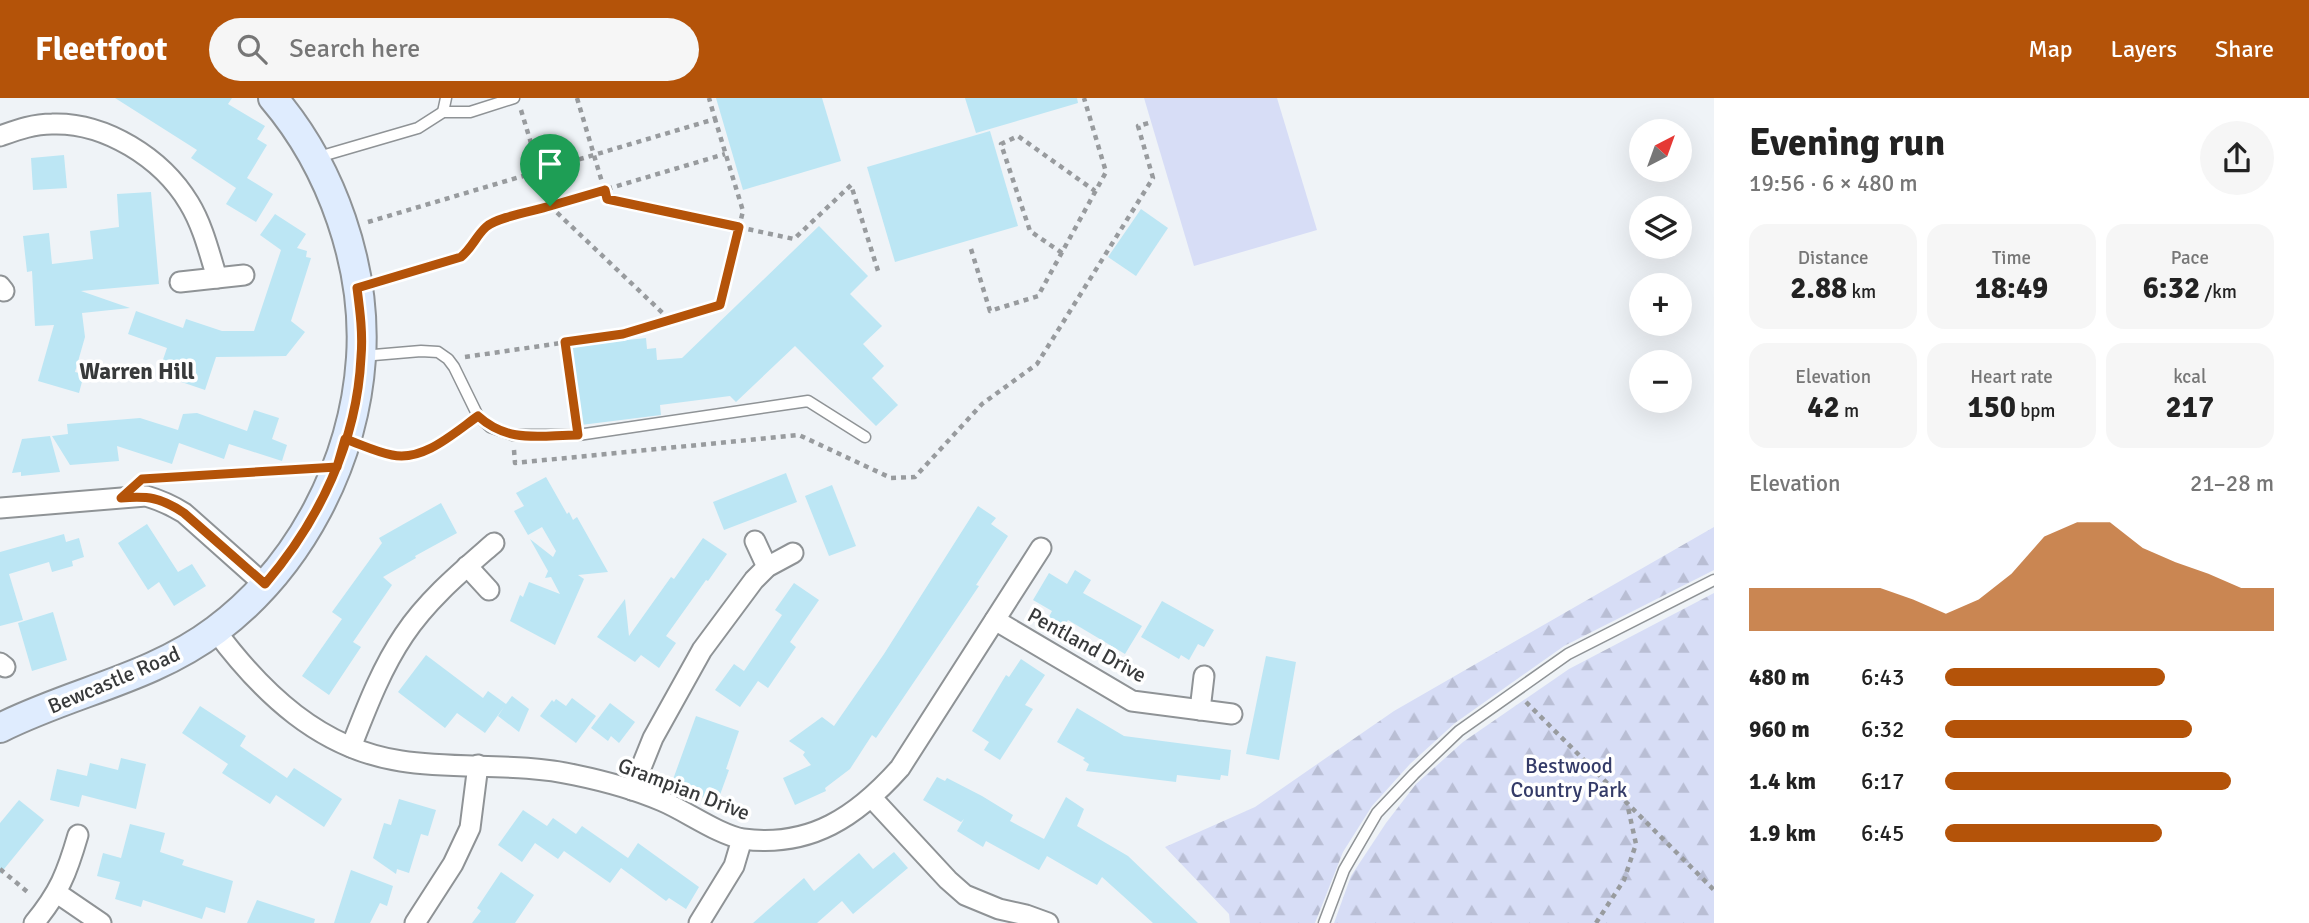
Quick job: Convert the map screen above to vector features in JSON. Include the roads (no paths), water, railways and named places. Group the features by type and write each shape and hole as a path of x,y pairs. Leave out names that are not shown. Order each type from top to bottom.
{"street":[{"name":"Bewcastle Road","path":"0,728 153,668 215,631 242,609 284,562 312,520 337,467 359,380 361,356 357,288 344,229 314,159 291,120 274,98"},
{"path":"0,136 30,126 75,125 110,136 141,153 175,183 189,201 205,236 217,278"},
{"path":"180,282 244,275"},
{"path":"0,508 146,496 157,499 184,513 265,584"},
{"path":"755,541 767,567"},
{"path":"351,747 373,693 404,635 421,613 494,543"},
{"name":"Grampian Drive","path":"215,631 246,670 280,704 300,721 351,747 402,762 478,765 572,774 661,800 742,839 783,838 814,833 843,820 872,798 900,768 1041,548"},
{"path":"632,790 653,738 702,650 754,580 767,567 793,553"},
{"path":"467,566 489,590"},
{"name":"Pentland Drive","path":"995,621 1132,701 1231,714"},
{"path":"1200,710 1204,676"},
{"path":"415,923 453,864 470,828 478,765"},
{"path":"872,798 948,880 965,894 999,909 1048,923"},
{"path":"78,835 69,867 46,908 101,923"},
{"path":"699,923 734,866 742,839"}],"lane":[{"path":"443,112 446,98"},
{"path":"314,159 418,128 443,112 470,112 515,98"},
{"path":"361,356 438,352 448,359 478,416 491,427 513,435 578,435 808,401 865,437"},
{"path":"1324,923 1344,870 1377,813 1459,732 1568,654 1714,580"}],"district":[{"name":"Warren Hill","path":"137,371"}],"park label":[{"name":"Bestwood Country Park","path":"1569,778"}]}
